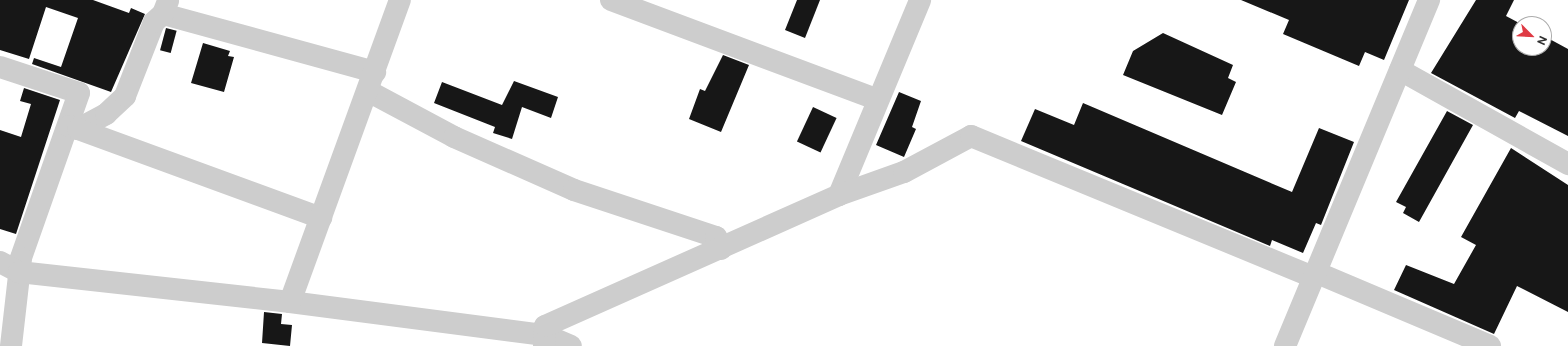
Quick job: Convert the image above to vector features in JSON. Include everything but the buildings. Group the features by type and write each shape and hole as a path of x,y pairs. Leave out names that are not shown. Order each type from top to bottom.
{"street":[{"path":"290,302 372,81 400,0"},
{"path":"611,0 878,100"},
{"path":"839,195 920,0"},
{"path":"1285,346 1429,0"},
{"path":"72,127 106,114 125,96 154,22 166,7 372,81 454,137 574,190 716,237 721,249"},
{"path":"0,67 79,93 72,127 19,272 11,346"},
{"path":"1400,70 1568,164"},
{"path":"72,127 321,218"},
{"path":"544,341 546,326 839,195 904,172 971,136 1490,346"},
{"path":"0,262 19,272 290,302 571,346"}]}
